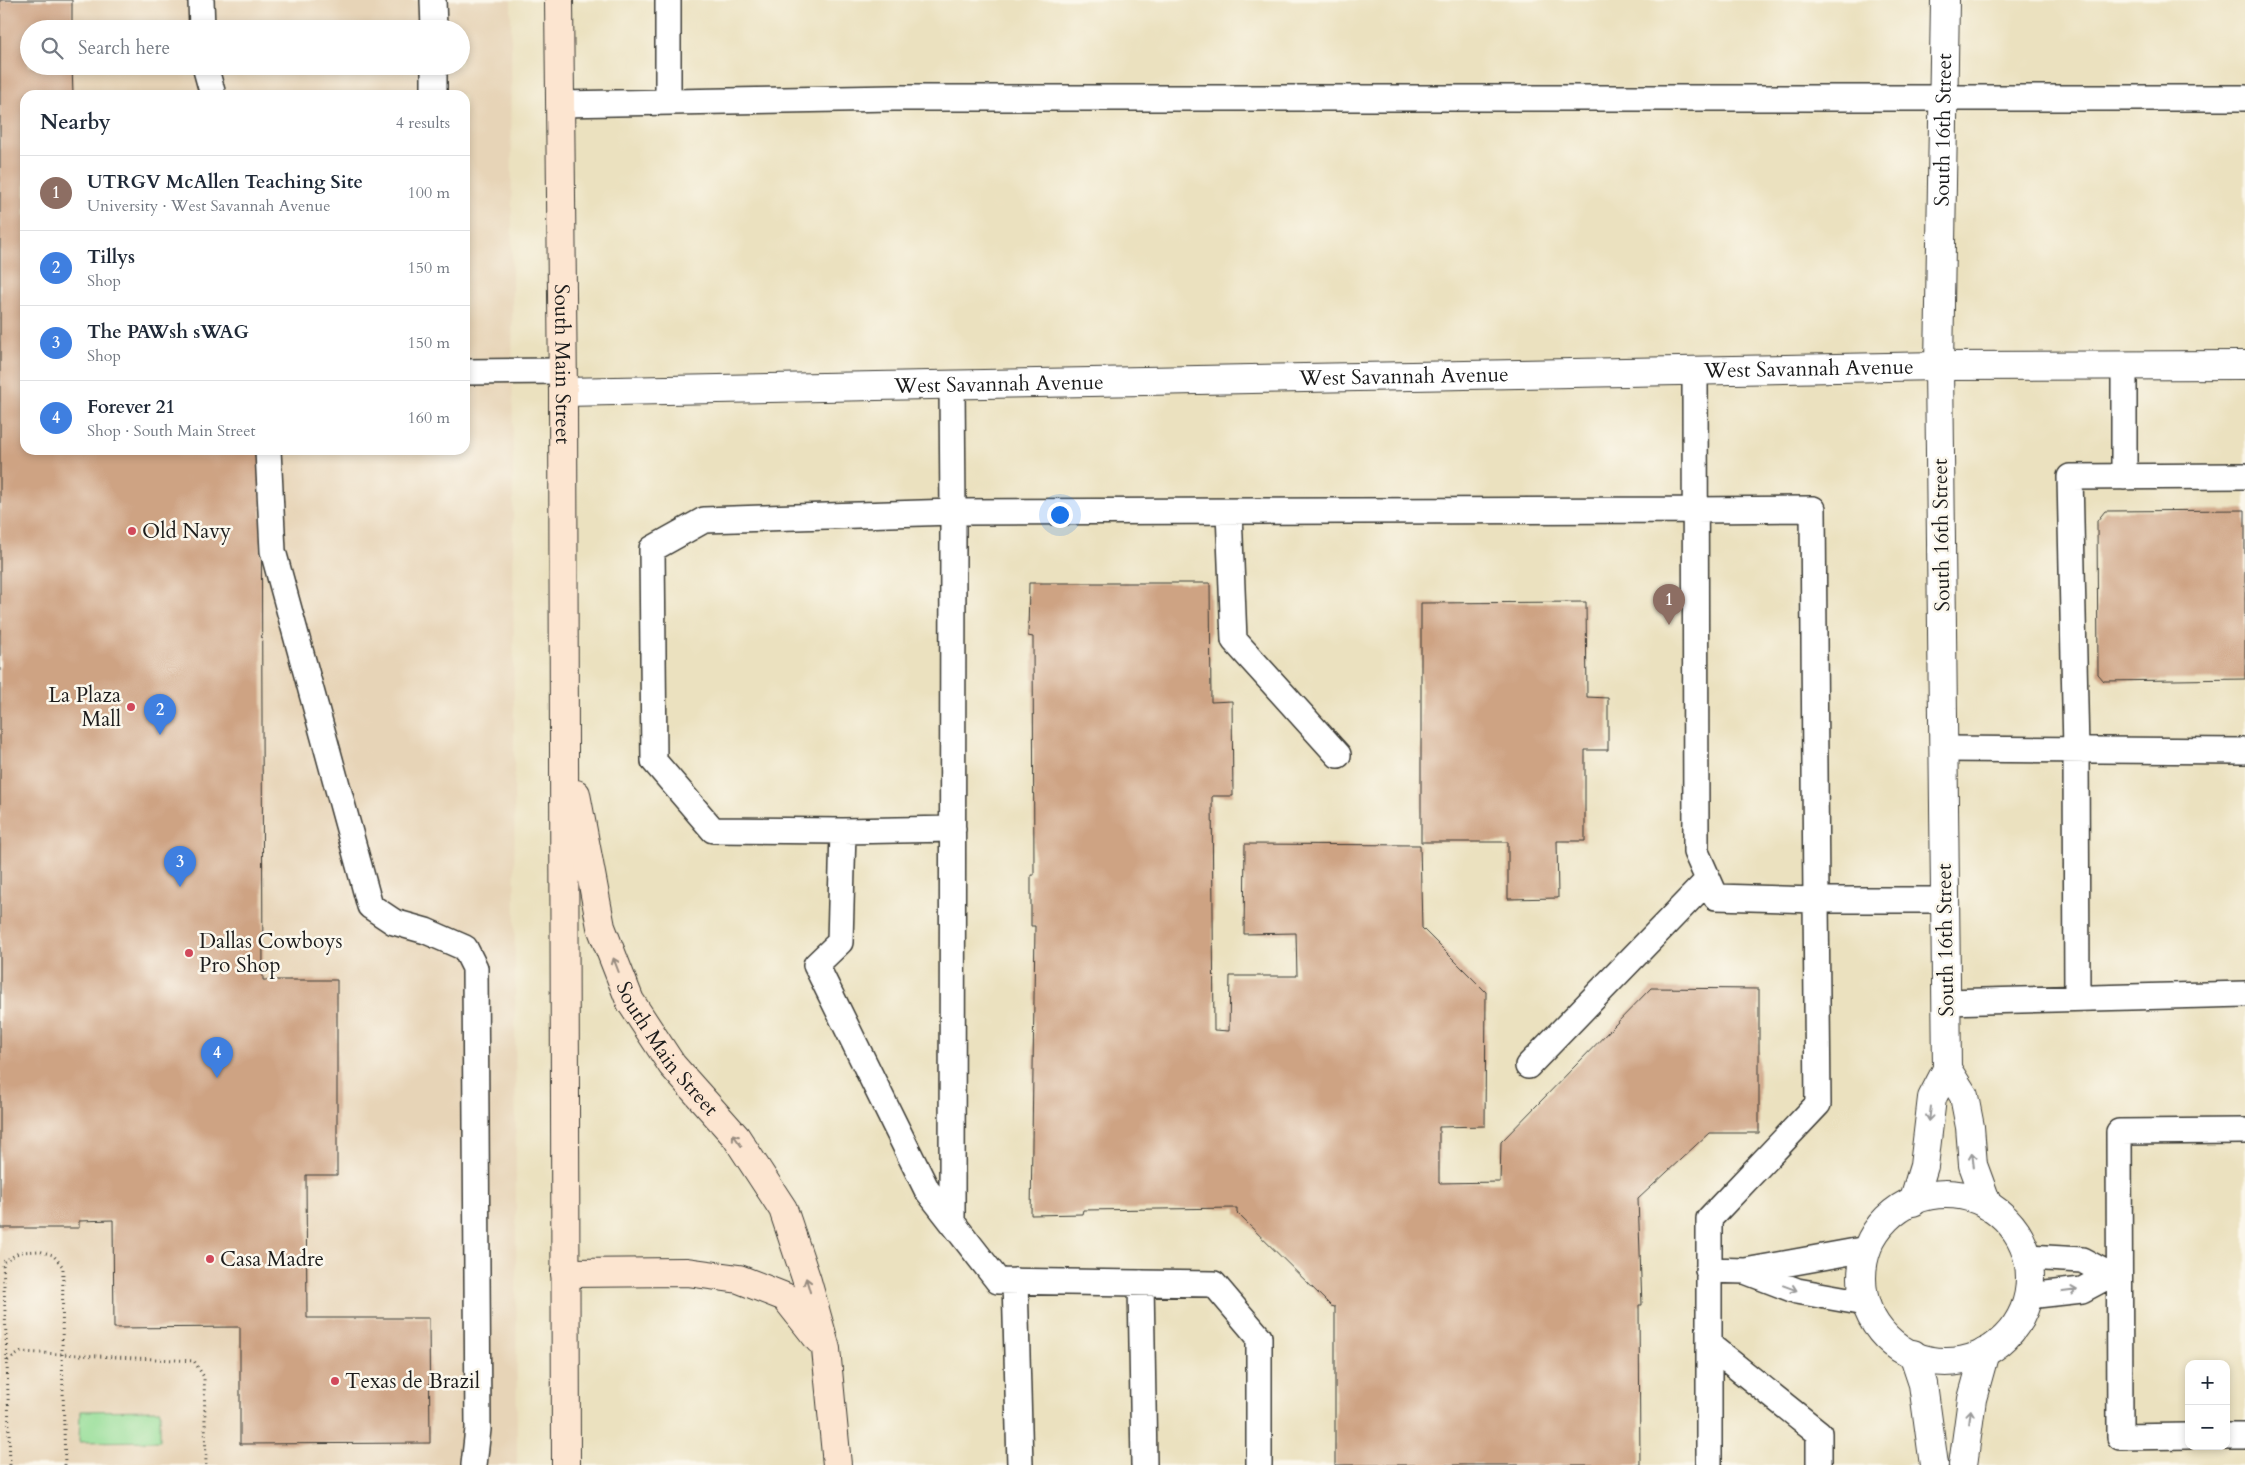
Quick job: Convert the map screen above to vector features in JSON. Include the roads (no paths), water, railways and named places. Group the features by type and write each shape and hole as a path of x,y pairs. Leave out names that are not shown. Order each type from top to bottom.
{"street":[{"name":"South Main Street","path":"559,0 563,381 566,1465"},
{"name":"South 16th Street","path":"1945,0 1939,366 1947,1070"},
{"name":"West Savannah Avenue","path":"563,381 952,386 1939,366 2245,365"},
{"name":"South Main Street","path":"564,726 601,927 630,1001 672,1065 736,1137 783,1209 807,1281 826,1348 837,1465"},
{"path":"1913,1202 1924,1166 1932,1098 1947,1070 1964,1096 1970,1126 1973,1165 1988,1206"},
{"path":"1954,1194 1981,1201 1988,1206 2002,1214 2018,1233 2028,1257 2031,1281 2026,1306 2014,1328 1996,1346 1985,1352 1974,1357 1949,1362 1922,1358 1897,1346 1877,1327 1865,1303 1862,1276 1867,1249 1880,1225 1901,1207 1926,1196 1954,1194"},
{"path":"566,1272 687,1272 740,1279 785,1297 826,1348"},
{"path":"1963,1465 1972,1399 1985,1352"},
{"path":"1912,1354 1924,1391 1934,1465"}],"lane":[{"path":"201,0 202,20"},
{"path":"434,0 434,20"},
{"path":"668,0 668,102"},
{"path":"207,75 212,90"},
{"path":"434,75 434,90"},
{"path":"560,104 894,98 2245,98"},
{"path":"2124,365 2124,476"},
{"path":"1695,370 1696,852 1708,880 1716,896 1816,900 1944,900"},
{"path":"470,372 563,381"},
{"path":"952,386 954,512 952,1222"},
{"path":"268,455 273,551 370,906 394,922 426,931 465,948 475,968 478,1429 474,1465"},
{"path":"2077,998 2076,750 2070,476 2245,476"},
{"path":"953,829 843,831 713,830 654,762 652,549 704,520 954,512 1813,509 1818,1104 1709,1220 1709,1465"},
{"path":"1230,512 1234,640 1338,756"},
{"path":"1943,749 2245,751"},
{"path":"843,831 840,942 816,965 926,1190 998,1280 1214,1284 1259,1337 1259,1465"},
{"path":"1528,1066 1708,880"},
{"path":"1946,1002 2245,994"},
{"path":"2185,1436 2120,1437 2115,1275 2119,1132 2245,1131"},
{"path":"1708,1270 1745,1271 1867,1249"},
{"path":"2028,1257 2082,1260 2115,1275"},
{"path":"1745,1271 1798,1291 1865,1303"},
{"path":"2028,1296 2082,1290 2115,1275"},
{"path":"1015,1281 1020,1465"},
{"path":"1141,1283 1144,1465"},
{"path":"1708,1345 1819,1433 1820,1465"},
{"path":"2230,1436 2245,1436"}],"place":[{"name":"Old Navy","path":"132,531"},
{"name":"UTRGV McAllen Teaching Site","path":"1669,625"},
{"name":"La Plaza Mall","path":"131,707"},
{"name":"Tillys","path":"160,735"},
{"name":"The PAWsh sWAG","path":"180,887"},
{"name":"Dallas Cowboys Pro Shop","path":"189,953"},
{"name":"Forever 21","path":"217,1078"},
{"name":"Casa Madre","path":"210,1259"},
{"name":"Texas de Brazil","path":"335,1381"}]}
